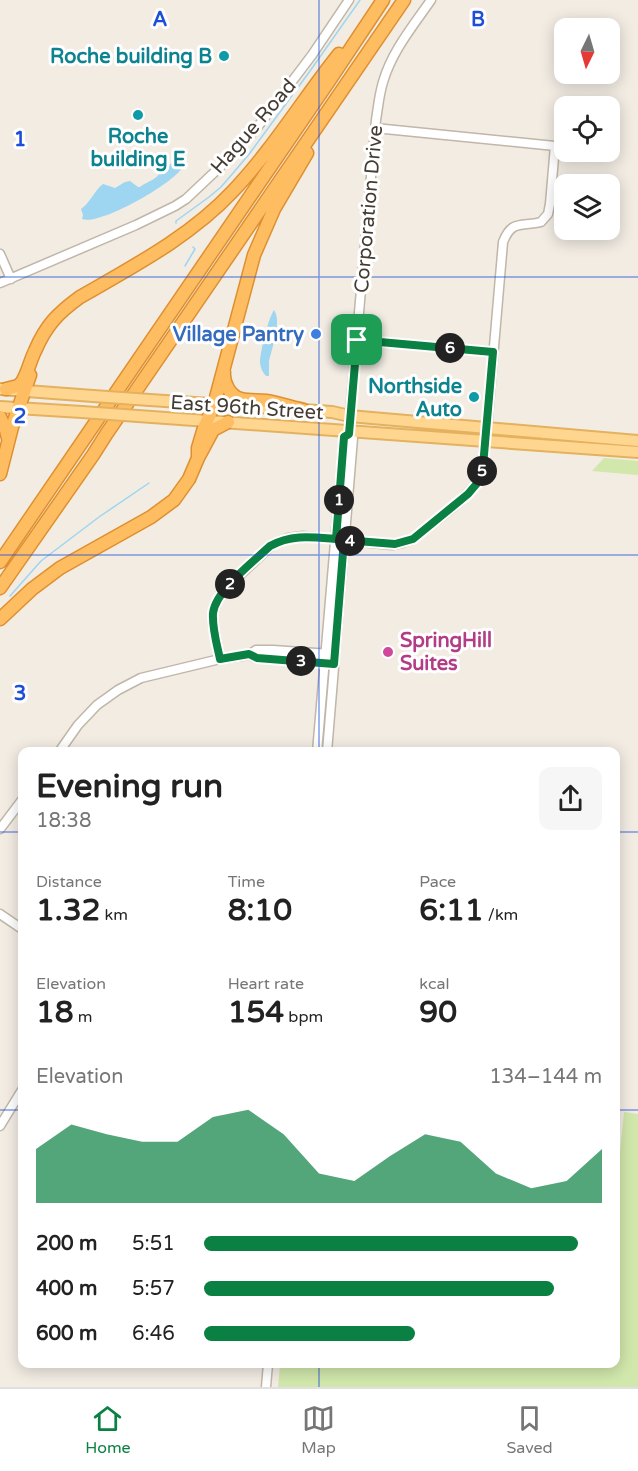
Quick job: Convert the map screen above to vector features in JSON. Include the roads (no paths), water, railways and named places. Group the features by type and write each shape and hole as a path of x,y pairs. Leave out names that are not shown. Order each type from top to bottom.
{"highway":[{"path":"0,562 383,0"},
{"path":"0,588 404,0"},
{"path":"3,389 18,386 22,382 48,327 65,308 187,231 212,212 233,191 338,55 371,17"},
{"path":"198,458 198,448 214,405 258,245 274,209 334,104"},
{"path":"0,474 8,440 31,371 31,362"},
{"path":"225,367 226,383 230,391 238,398 304,411"},
{"path":"0,417 8,440"},
{"path":"0,619 53,574 78,557 150,517 174,500 189,479 213,430 228,422"}],"main road":[{"name":"East 96th Street","path":"3,389 332,412 350,416 638,441"},
{"name":"East 96th Street","path":"0,407 638,452"},
{"path":"541,444 551,441 574,441 577,436"}],"street":[{"name":"Hague Road","path":"0,283 136,225 186,199 256,129 312,55 349,0"},
{"name":"Corporation Drive","path":"349,432 375,128 381,88 391,60 431,0"},
{"path":"220,659 213,624 216,604 222,592 270,546 299,536 395,544 413,539 468,494 479,481 486,442 503,242 512,227 541,222 548,214 555,146 375,128"},
{"path":"0,254 11,279"},
{"path":"357,340 493,352"},
{"path":"327,747 330,659 340,540 344,437 349,432"},
{"path":"63,747 87,714 107,697 141,678 249,654 257,658 330,659"},
{"path":"318,747 330,659"},
{"path":"0,830 18,805"},
{"path":"0,914 18,926"},
{"path":"0,1126 18,1097"},
{"path":"266,1387 268,1368"}],"water":[{"path":"178,159 184,159 182,168 150,193 103,216 91,220 82,219 81,209 103,184 115,188 130,181 140,187"},
{"path":"274,310 277,328 269,361 269,376 266,376 261,367 260,358"}],"waterway":[{"path":"176,223 221,187 250,153 360,0"},
{"path":"185,266 195,249 193,247"},
{"path":"10,596 41,561 149,483"}],"place":[{"name":"Roche building B","path":"224,56"},
{"name":"Roche building E","path":"138,115"},
{"name":"Village Pantry","path":"316,334"},
{"name":"Northside Auto","path":"474,397"},
{"name":"SpringHill Suites","path":"388,652"}]}
